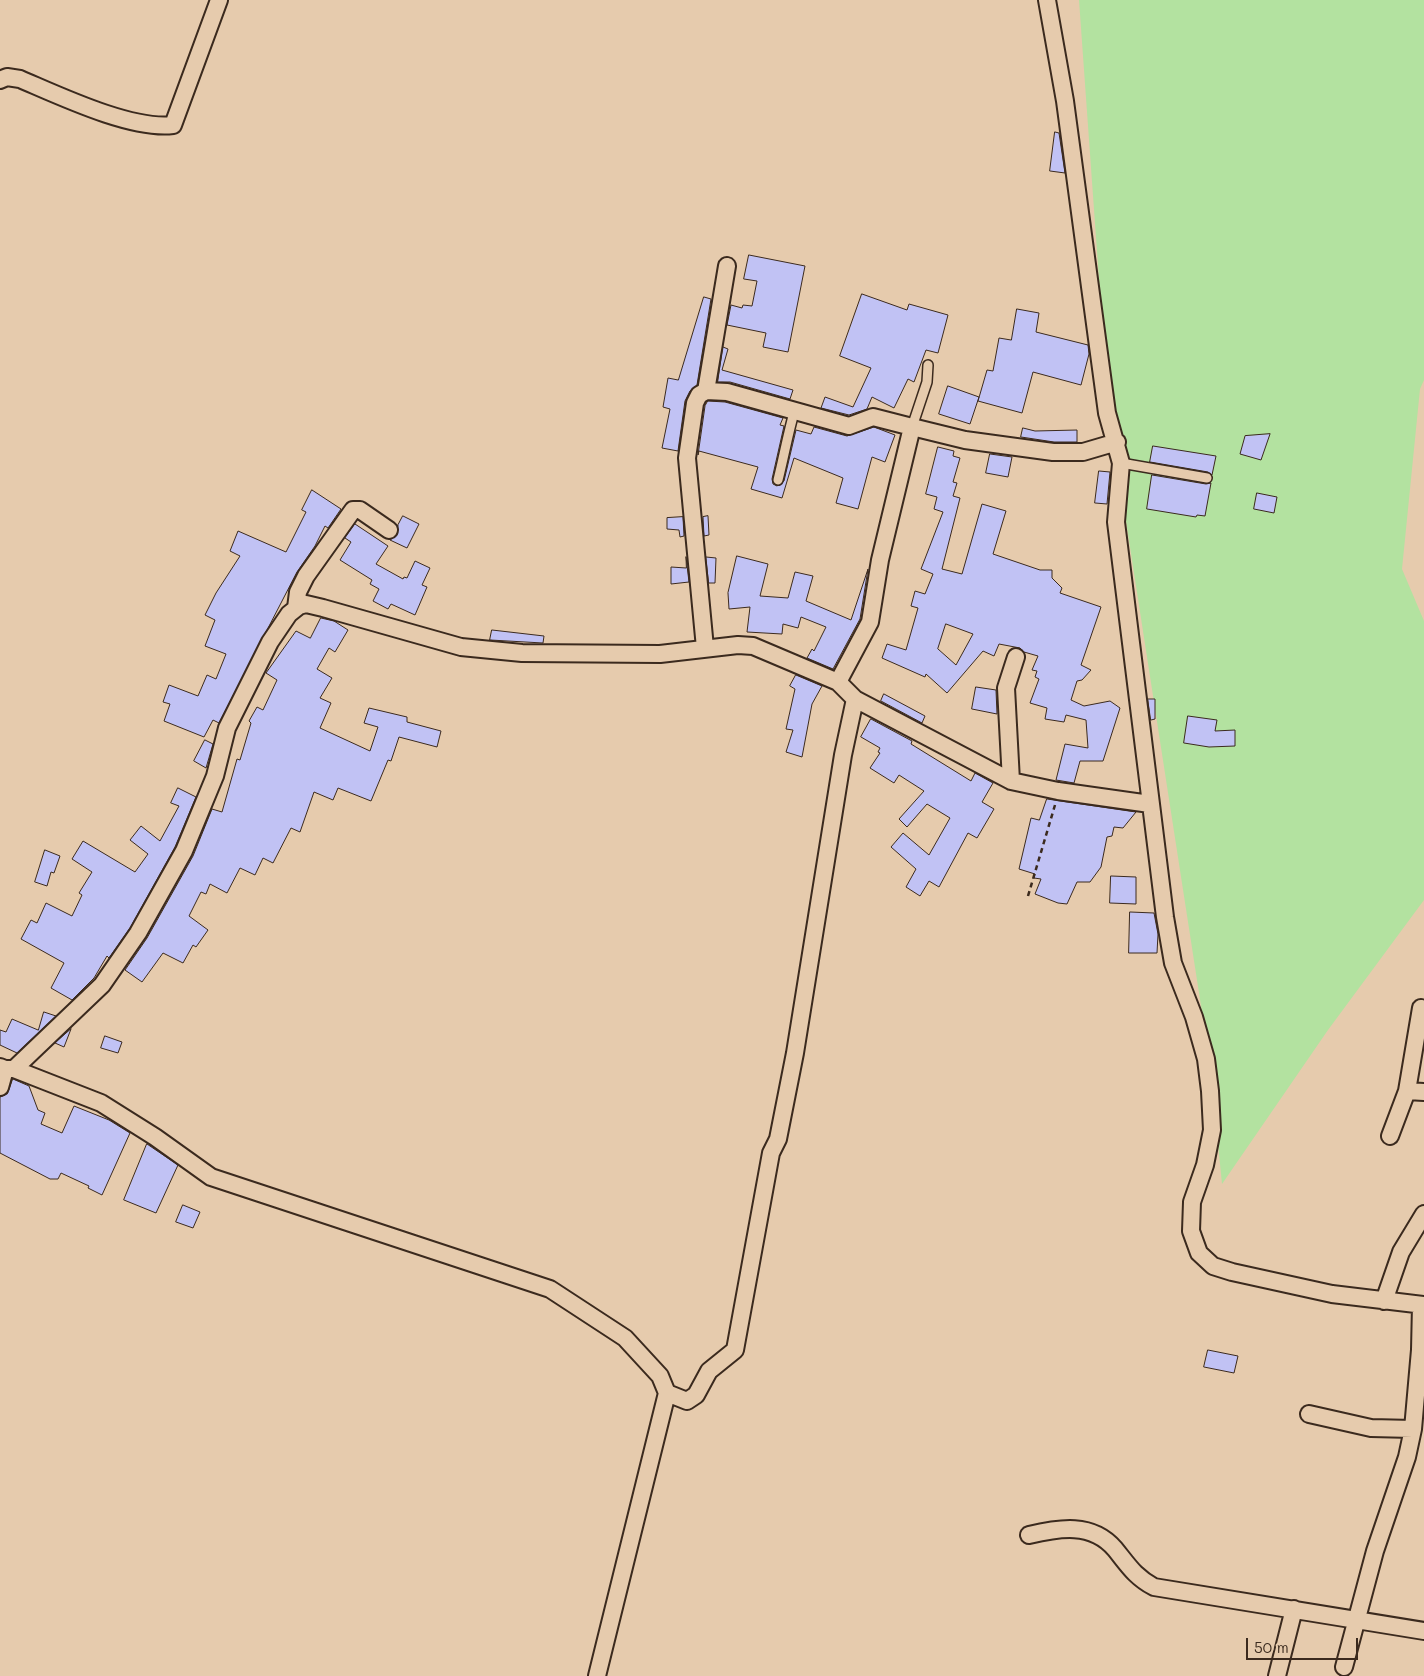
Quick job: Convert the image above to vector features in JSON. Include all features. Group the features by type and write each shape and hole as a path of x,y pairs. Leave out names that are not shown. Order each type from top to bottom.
{"street":[{"path":"0,80 7,77 20,79 121,118 160,126 173,125 219,0"},
{"path":"1046,0 1065,101 1107,413 1122,463 1116,522 1123,590 1138,690 1150,804 1173,963 1206,1059 1210,1091 1212,1130 1205,1165 1192,1202 1190,1231 1199,1253 1213,1266 1332,1294 1423,1305 1413,1429 1407,1457 1375,1551 1344,1667"},
{"path":"706,391 727,266"},
{"path":"705,648 687,458 695,403 699,395 706,391 727,392 795,409 849,426 873,417 965,440 1053,452 1083,452 1117,442"},
{"path":"838,682 870,622 880,560 912,427"},
{"path":"296,608 298,592 306,576 353,510 360,510 390,530"},
{"path":"0,1088 6,1068 102,985 138,933 184,851 215,776 223,740 233,714 270,642 289,614 296,608 306,604 461,647 522,653 660,654 705,648 753,646 838,682 855,698 1012,781 1058,791 1150,804"},
{"path":"1012,781 1006,688 1016,657"},
{"path":"667,1393 687,1401 692,1398 696,1395 709,1370 735,1350 770,1153 778,1139 795,1053 843,754 855,698"},
{"path":"1390,1136 1407,1091 1421,1008"},
{"path":"6,1068 101,1103 155,1137 211,1177 550,1289 625,1338 660,1376 667,1393 597,1676"},
{"path":"1407,1091 1424,1092"},
{"path":"1384,1301 1402,1252 1424,1214"},
{"path":"1309,1414 1371,1428 1413,1429"},
{"path":"1029,1535 1064,1527 1082,1530 1108,1541 1136,1576 1154,1587 1424,1631"},
{"path":"1277,1676 1294,1609"}],"lane":[{"path":"912,427 927,382 928,365"},
{"path":"778,480 786,448 787,435 795,409"},
{"path":"1122,463 1207,478"}],"path":[{"path":"1028,896 1058,791"}],"green space":[{"path":"1079,0 1424,0 1424,380 1420,389 1402,569 1424,621 1424,900 1328,1030 1222,1184 1210,1064 1108,405"}],"building":[{"path":"1055,132 1059,133 1065,173 1050,171"},
{"path":"749,255 805,266 788,352 763,347 766,333 727,325 731,305 742,308 743,305 752,306 757,281 744,279"},
{"path":"862,294 907,310 909,304 948,315 938,353 926,350 914,382 908,379 894,408 872,397 867,409 849,415 821,408 825,397 853,407 871,368 840,356"},
{"path":"704,297 711,299 697,385 690,391 685,401 678,451 662,448 670,409 663,407 668,378 678,380"},
{"path":"1017,309 1039,313 1036,332 1088,345 1089,354 1081,385 1033,372 1022,413 978,401 987,370 993,371 999,338 1011,340"},
{"path":"723,347 728,349 722,370 793,390 790,399 730,382 718,382"},
{"path":"948,386 979,397 970,424 939,414"},
{"path":"708,401 725,402 783,418 780,425 784,426 772,479 773,484 777,486 784,481 796,430 811,434 814,427 847,436 874,427 895,435 885,462 872,457 858,509 836,503 843,478 794,458 782,498 751,489 758,467 699,451 698,455 705,406"},
{"path":"1023,428 1035,431 1077,430 1077,442 1054,442 1021,437"},
{"path":"1270,434 1261,460 1240,454 1245,436"},
{"path":"1153,446 1216,456 1212,475 1208,472 1150,462"},
{"path":"938,447 954,451 953,456 960,458 953,482 957,483 953,496 960,498 942,569 962,574 982,504 1006,511 993,554 1040,570 1052,570 1052,578 1062,588 1060,593 1101,607 1081,665 1091,670 1082,680 1077,681 1071,700 1084,706 1110,701 1120,708 1103,761 1080,761 1074,783 1056,780 1065,744 1088,748 1086,720 1066,715 1064,722 1045,719 1047,708 1030,703 1039,679 1035,677 1037,671 1032,670 1038,656 1024,652 1020,648 999,644 994,656 983,651 947,693 926,674 925,677 882,658 887,644 906,650 918,608 911,606 915,591 925,594 933,574 921,569 943,512 934,509 937,497 926,494","holes":["946,624 973,634 956,665 938,649"]},
{"path":"990,454 1012,457 1008,477 986,473"},
{"path":"1099,471 1110,472 1107,504 1095,503"},
{"path":"1152,475 1206,484 1211,483 1205,516 1197,515 1196,517 1147,509"},
{"path":"312,490 341,509 328,528 325,526 315,546 297,572 219,723 213,720 204,737 164,721 170,704 163,702 169,685 198,696 207,675 216,679 226,654 205,646 215,620 205,615 216,593 240,556 230,551 238,531 286,552 306,512 302,510"},
{"path":"1257,493 1277,497 1274,513 1254,509"},
{"path":"403,516 419,524 407,548 390,540 397,535 398,525"},
{"path":"708,516 709,535 704,536 703,517"},
{"path":"683,517 684,536 680,537 679,530 667,529 667,518"},
{"path":"355,524 388,546 376,564 403,579 404,577 407,578 415,561 430,568 422,585 427,587 415,615 391,604 388,609 373,601 379,589 370,584 372,580 340,560 351,542 345,538"},
{"path":"737,556 768,564 760,596 788,598 795,572 813,576 806,601 851,620 868,569 860,619 833,669 807,658 812,649 814,651 826,627 801,617 798,628 783,624 782,634 747,632 750,607 729,609 728,593"},
{"path":"686,557 689,582 671,584 671,567 686,568"},
{"path":"706,557 716,558 715,583 709,583"},
{"path":"321,618 334,621 348,630 335,652 329,648 317,669 332,678 320,698 331,703 320,728 370,751 378,727 364,723 369,708 407,717 407,722 441,731 437,747 399,737 391,761 388,760 371,801 338,788 333,800 314,792 300,832 291,828 273,863 263,858 255,875 240,868 227,893 210,884 206,894 201,892 189,916 208,930 196,947 193,945 183,963 163,953 142,982 125,970 147,938 193,856 212,809 222,812 237,759 240,760 251,723 249,721 257,707 263,710 277,680 266,673 296,631 310,638"},
{"path":"492,630 544,636 543,643 490,640"},
{"path":"796,675 822,686 812,704 802,757 786,752 793,730 786,729 795,689 790,686"},
{"path":"976,687 996,690 997,714 972,709"},
{"path":"884,694 925,716 922,723 881,701"},
{"path":"1148,699 1155,699 1155,719 1151,720"},
{"path":"1188,716 1217,720 1215,731 1235,730 1235,746 1209,747 1184,743"},
{"path":"871,719 912,741 911,744 971,781 975,773 993,783 982,802 994,809 977,838 968,833 939,887 929,881 920,896 906,887 916,869 891,847 903,833 929,855 950,818 927,804 907,827 899,819 924,791 899,775 894,783 870,768 880,753 878,752 880,748 861,737"},
{"path":"205,740 213,744 206,768 194,761"},
{"path":"178,788 196,797 175,847 130,928 109,958 107,956 94,978 72,1000 51,988 64,963 21,939 31,920 37,923 46,903 72,916 82,895 79,893 92,872 72,859 83,841 135,872 148,854 130,840 141,826 160,841 179,806 171,803"},
{"path":"1047,799 1136,812 1123,828 1114,827 1112,836 1107,837 1101,867 1090,882 1077,882 1067,904 1058,903 1035,894 1041,879 1034,878 1035,874 1019,869 1031,818 1039,820"},
{"path":"45,850 60,856 54,873 51,872 47,886 35,882"},
{"path":"1111,876 1136,877 1136,904 1110,903"},
{"path":"1130,912 1154,913 1158,934 1157,953 1129,953"},
{"path":"44,1012 56,1016 17,1053 0,1045 0,1030 6,1032 12,1019 38,1030"},
{"path":"71,1029 64,1047 55,1043"},
{"path":"105,1036 122,1042 118,1053 101,1048"},
{"path":"13,1079 29,1086 38,1110 45,1113 41,1124 62,1133 74,1106 109,1120 130,1133 102,1195 88,1188 89,1186 61,1173 58,1179 50,1179 0,1153 0,1097 7,1094"},
{"path":"147,1144 178,1165 156,1213 124,1200"},
{"path":"183,1205 200,1212 193,1228 176,1222"},
{"path":"1208,1350 1238,1356 1234,1373 1204,1367"}]}
